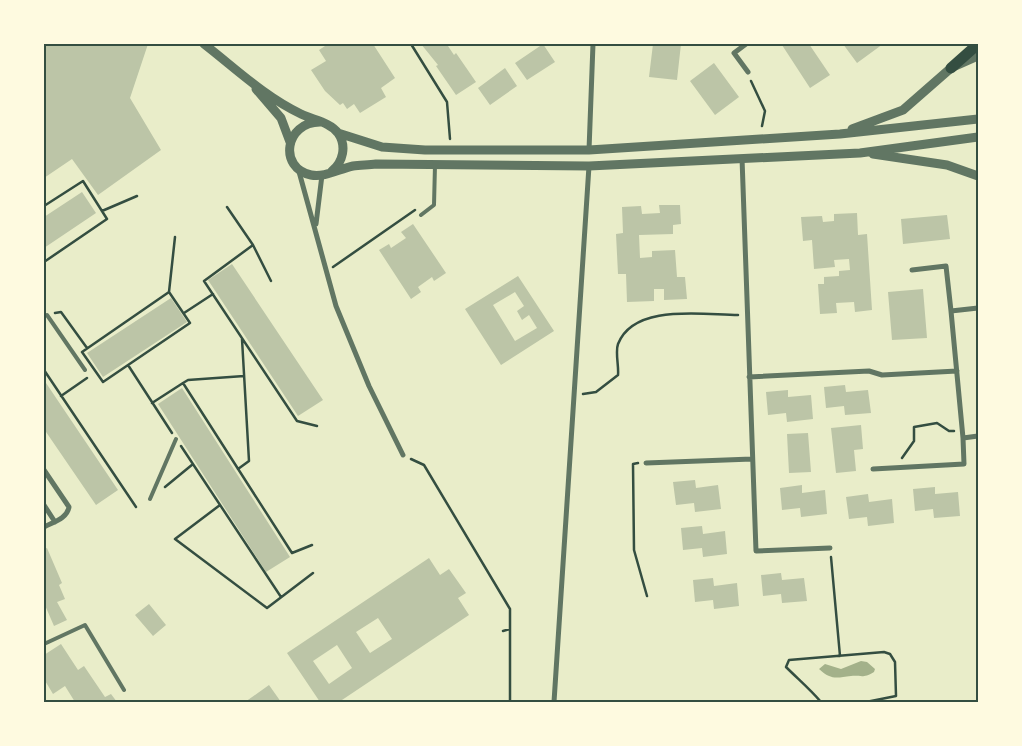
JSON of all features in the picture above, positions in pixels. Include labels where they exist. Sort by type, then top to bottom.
[{"type":"main road","points":[[951,68],[978,44]]},
{"type":"street","points":[[204,44],[246,78],[284,104],[330,126],[338,134],[382,147],[452,150],[589,150],[840,134],[978,119]]},
{"type":"street","points":[[589,150],[593,44]]},
{"type":"street","points":[[746,44],[734,53],[748,72]]},
{"type":"street","points":[[840,134],[903,110],[951,68],[978,56]]},
{"type":"street","points":[[246,78],[281,118],[290,142],[291,158],[297,168],[315,227],[336,306],[403,455]]},
{"type":"street","points":[[290,142],[303,125],[320,122]]},
{"type":"street","points":[[315,227],[326,174],[338,164],[343,152],[338,134]]},
{"type":"street","points":[[297,168],[305,173],[326,174],[369,165],[588,166],[860,153],[978,137]]},
{"type":"street","points":[[860,153],[947,165],[978,176]]},
{"type":"street","points":[[742,158],[756,551],[830,548]]},
{"type":"street","points":[[554,702],[588,166]]},
{"type":"street","points":[[873,469],[964,464],[963,430],[946,266],[912,270]]},
{"type":"street","points":[[951,311],[978,308]]},
{"type":"street","points":[[750,377],[869,371],[882,376],[957,371]]},
{"type":"street","points":[[963,438],[978,436]]},
{"type":"street","points":[[646,463],[752,459]]},
{"type":"street","points":[[44,470],[69,507],[68,512],[44,527]]},
{"type":"street","points":[[44,505],[54,522]]},
{"type":"lane","points":[[423,214],[434,206],[436,165]]},
{"type":"lane","points":[[47,315],[85,370]]},
{"type":"lane","points":[[150,499],[176,439]]},
{"type":"lane","points":[[44,644],[85,625],[124,690]]},
{"type":"path","points":[[410,44],[447,102],[452,150]]},
{"type":"path","points":[[748,72],[765,111],[762,126]]},
{"type":"path","points":[[44,206],[83,182],[107,219],[44,262]]},
{"type":"path","points":[[102,211],[136,196]]},
{"type":"path","points":[[227,207],[253,245],[271,281]]},
{"type":"path","points":[[326,272],[417,208],[423,214]]},
{"type":"path","points":[[169,292],[82,352],[103,382],[190,323],[169,292],[175,237]]},
{"type":"path","points":[[253,245],[204,281],[297,421],[316,426]]},
{"type":"path","points":[[184,313],[213,294]]},
{"type":"path","points":[[47,315],[62,312],[88,348]]},
{"type":"path","points":[[574,396],[596,392],[618,375],[617,346],[626,332],[639,321],[654,315],[748,315]]},
{"type":"path","points":[[238,469],[249,461],[242,338]]},
{"type":"path","points":[[128,366],[281,597]]},
{"type":"path","points":[[44,370],[136,507]]},
{"type":"path","points":[[61,396],[96,372]]},
{"type":"path","points":[[152,402],[188,380],[244,376]]},
{"type":"path","points":[[183,382],[292,553],[312,545]]},
{"type":"path","points":[[897,468],[899,461],[914,441],[914,427],[937,423],[949,431],[963,430]]},
{"type":"path","points":[[403,455],[424,465],[510,608],[510,702]]},
{"type":"path","points":[[646,463],[633,464],[634,550],[647,596]]},
{"type":"path","points":[[150,499],[193,464]]},
{"type":"path","points":[[220,505],[175,539],[267,608],[313,573]]},
{"type":"path","points":[[830,548],[840,656]]},
{"type":"path","points":[[503,631],[510,629]]},
{"type":"path","points":[[821,702],[809,687],[796,678],[786,664],[788,660],[884,652],[894,657],[896,696],[866,702]]},
{"type":"shaded area","points":[[861,661],[867,662],[875,669],[874,672],[864,676],[834,677],[827,675],[819,669],[825,664],[841,669]]},
{"type":"building","points":[[44,44],[148,44],[130,98],[161,150],[98,195],[72,159],[44,178]]},
{"type":"building","points":[[328,44],[373,44],[395,78],[381,88],[386,97],[360,113],[354,104],[347,109],[343,103],[340,105],[325,91],[311,70],[326,61],[319,50]]},
{"type":"building","points":[[421,44],[452,44],[448,46],[454,55],[456,53],[476,82],[456,95],[436,66],[438,65]]},
{"type":"building","points":[[543,44],[555,62],[527,80],[515,63]]},
{"type":"building","points":[[653,44],[681,44],[677,80],[649,77]]},
{"type":"building","points":[[809,44],[830,75],[810,88],[782,45]]},
{"type":"building","points":[[843,44],[883,44],[857,63]]},
{"type":"building","points":[[714,63],[739,97],[715,115],[690,81]]},
{"type":"building","points":[[505,68],[517,86],[490,105],[478,88]]},
{"type":"building","points":[[82,192],[96,213],[44,248],[44,217]]},
{"type":"building","points":[[659,205],[680,205],[681,224],[673,225],[673,234],[639,235],[640,258],[652,257],[652,251],[675,250],[677,277],[685,277],[687,299],[664,300],[664,289],[654,289],[654,301],[627,302],[626,274],[618,274],[616,234],[623,233],[622,207],[641,206],[642,214],[660,213]]},
{"type":"building","points":[[857,213],[858,235],[867,234],[872,310],[855,312],[854,302],[836,303],[837,313],[820,314],[818,284],[824,284],[824,277],[839,276],[839,271],[850,270],[849,259],[834,260],[835,267],[814,269],[812,240],[803,241],[801,217],[822,216],[823,222],[834,221],[834,214]]},
{"type":"building","points":[[947,215],[950,239],[903,244],[901,219]]},
{"type":"building","points":[[413,224],[446,273],[434,281],[432,277],[418,287],[421,292],[411,299],[379,250],[389,244],[391,248],[406,238],[401,232]]},
{"type":"building","points":[[232,264],[323,400],[298,416],[208,280]]},
{"type":"building","points":[[518,276],[554,331],[501,365],[465,309]],"holes":[[[515,292],[524,306],[517,311],[522,320],[529,315],[537,328],[515,341],[493,305]]]},
{"type":"building","points":[[923,289],[927,338],[892,340],[888,292]]},
{"type":"building","points":[[171,298],[187,322],[103,377],[87,353]]},
{"type":"building","points":[[44,380],[118,490],[96,505],[44,429]]},
{"type":"building","points":[[845,385],[846,392],[868,390],[871,413],[845,415],[844,406],[826,408],[824,387]]},
{"type":"building","points":[[182,388],[290,557],[266,572],[158,404]]},
{"type":"building","points":[[788,390],[788,397],[811,395],[813,419],[787,422],[786,413],[768,415],[766,392]]},
{"type":"building","points":[[861,425],[863,449],[854,450],[856,471],[836,473],[831,428]]},
{"type":"building","points":[[808,433],[811,472],[789,473],[787,434]]},
{"type":"building","points":[[695,480],[696,488],[718,485],[721,509],[695,512],[694,503],[676,505],[673,482]]},
{"type":"building","points":[[802,485],[802,493],[825,490],[827,514],[801,517],[800,508],[782,510],[780,488]]},
{"type":"building","points":[[935,487],[935,494],[958,492],[960,516],[934,518],[933,509],[915,511],[913,489]]},
{"type":"building","points":[[868,494],[869,502],[892,499],[894,523],[868,526],[867,517],[849,519],[846,497]]},
{"type":"building","points":[[702,526],[703,534],[725,531],[727,554],[703,557],[702,548],[683,550],[681,528]]},
{"type":"building","points":[[47,548],[62,583],[59,585],[65,599],[57,602],[67,620],[54,626],[44,603],[44,549]]},
{"type":"building","points":[[429,558],[440,575],[449,569],[466,593],[458,598],[469,615],[339,702],[320,702],[287,653]],"holes":[[[378,618],[392,639],[370,653],[356,632]],[[337,645],[352,668],[329,684],[313,661]]]},
{"type":"building","points":[[781,573],[782,580],[804,578],[807,601],[782,603],[781,594],[763,596],[761,575]]},
{"type":"building","points":[[713,578],[714,586],[737,583],[739,606],[714,609],[713,600],[695,602],[693,580]]},
{"type":"building","points":[[149,604],[166,625],[153,636],[135,615]]},
{"type":"building","points":[[61,644],[78,670],[84,666],[105,697],[111,694],[117,702],[75,702],[65,686],[53,694],[44,679],[44,655]]},
{"type":"building","points":[[269,685],[281,702],[245,702]]}]
